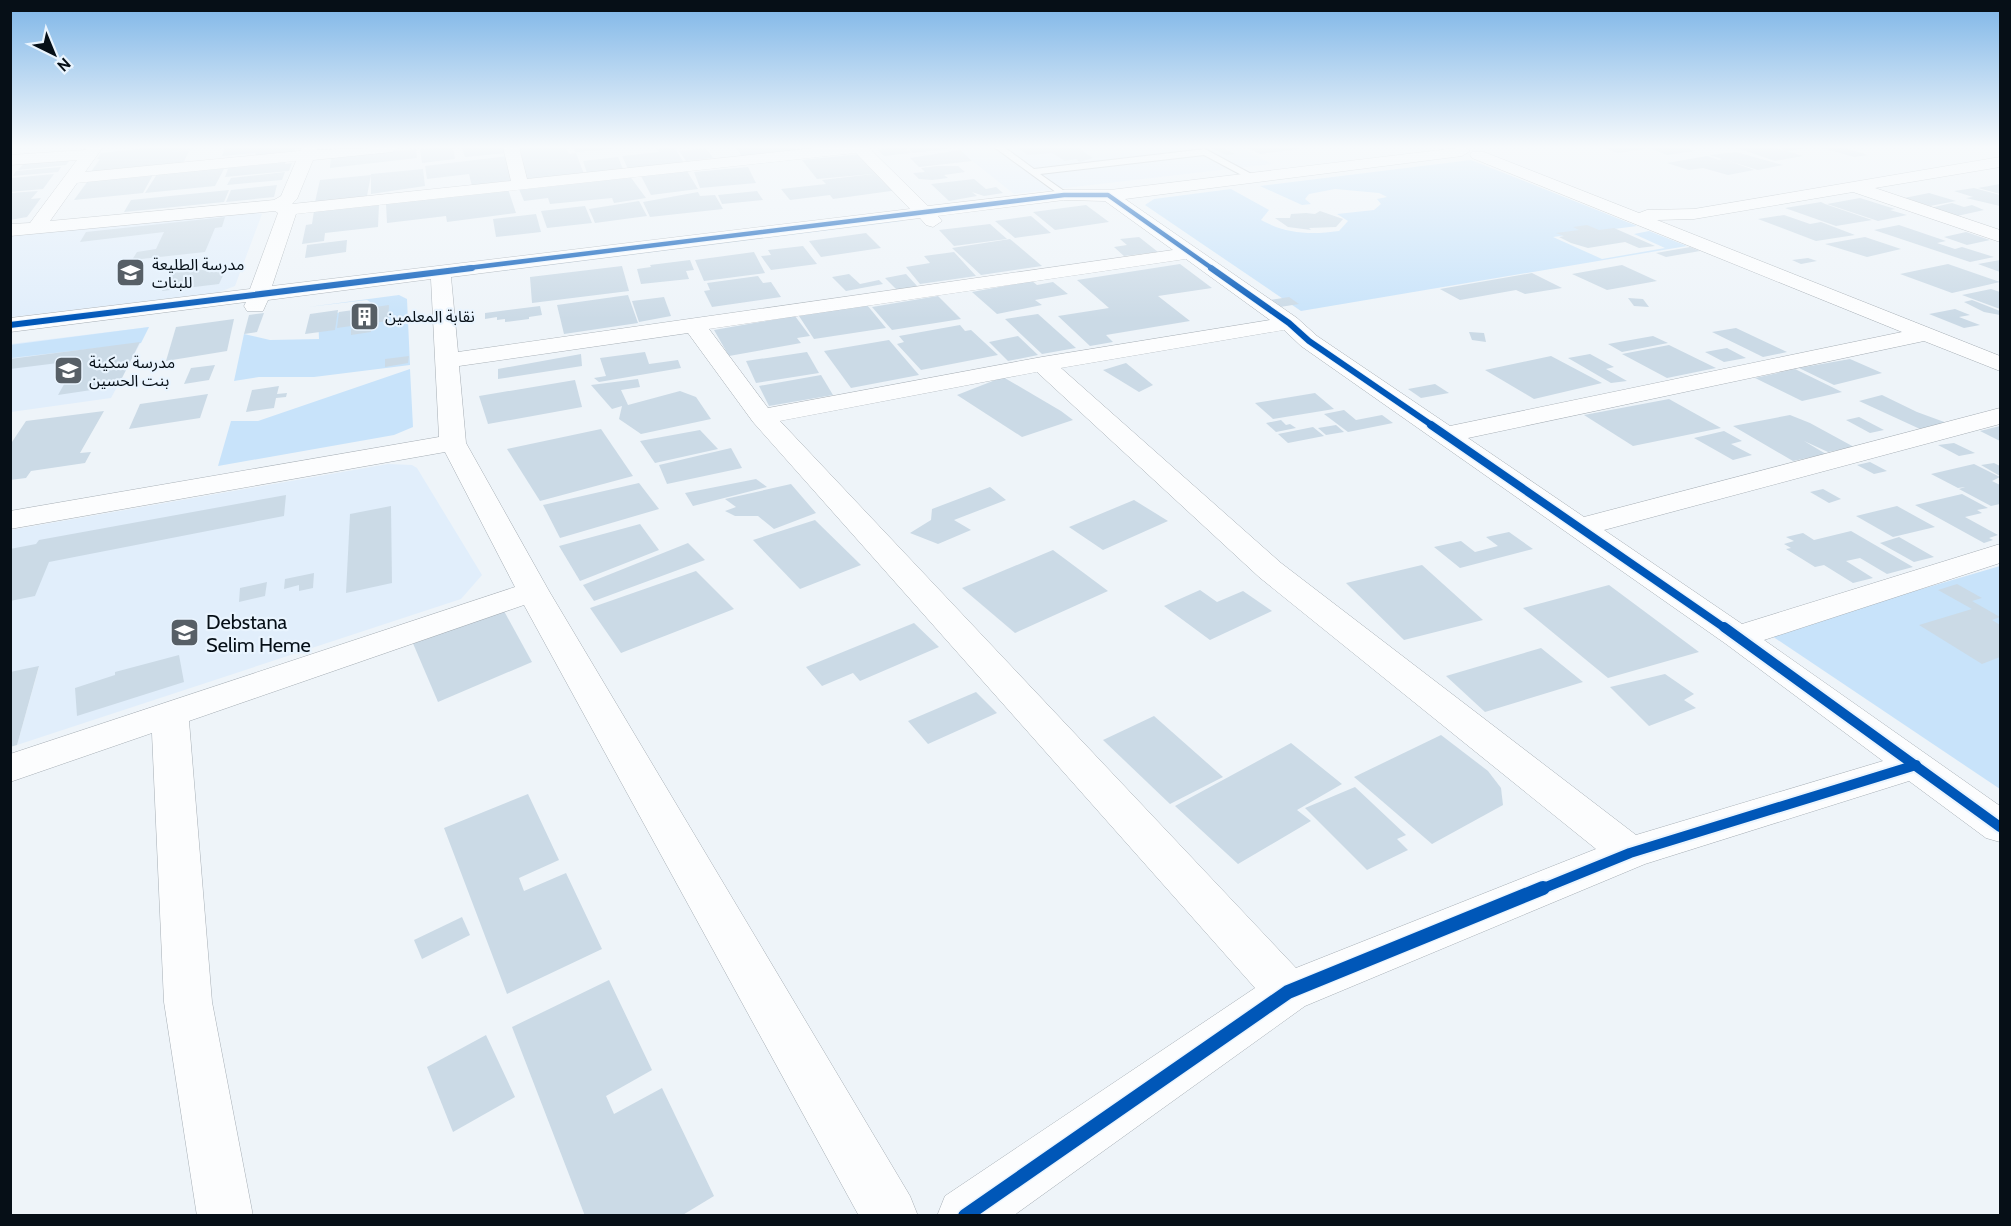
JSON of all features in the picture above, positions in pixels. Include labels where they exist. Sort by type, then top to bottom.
[{"type":"street","points":[[36,227],[54,204]]},
{"type":"street","points":[[258,300],[284,204]]},
{"type":"street","points":[[10,230],[255,205],[282,207],[310,204]]},
{"type":"street","points":[[915,204],[928,217]]},
{"type":"street","points":[[928,217],[1007,204]]},
{"type":"street","points":[[10,326],[258,300],[928,217],[1064,204]]},
{"type":"street","points":[[1121,204],[1289,323],[1309,341],[1738,637],[2001,827]]},
{"type":"street","points":[[1612,204],[2001,352]]},
{"type":"street","points":[[1619,204],[1642,215],[1694,214],[1751,204]]},
{"type":"street","points":[[1642,215],[1681,204]]},
{"type":"street","points":[[1734,204],[1739,206]]},
{"type":"street","points":[[1906,204],[2001,236]]},
{"type":"street","points":[[446,361],[1190,253]]},
{"type":"street","points":[[1774,267],[2001,364]]},
{"type":"street","points":[[441,277],[453,443],[533,591],[890,1215]]},
{"type":"street","points":[[10,337],[258,300]]},
{"type":"street","points":[[762,417],[1042,364],[1289,323]]},
{"type":"street","points":[[694,325],[762,417],[1288,992]]},
{"type":"street","points":[[1445,435],[1927,334]]},
{"type":"street","points":[[1042,364],[1270,570],[1630,853]]},
{"type":"street","points":[[1578,528],[2001,416]]},
{"type":"street","points":[[10,520],[453,443]]},
{"type":"street","points":[[1738,637],[2001,553]]},
{"type":"street","points":[[10,768],[533,591]]},
{"type":"street","points":[[170,714],[188,1002],[225,1215]]},
{"type":"street","points":[[965,1215],[1288,992],[1630,853],[1916,765]]},
{"type":"shaded area","points":[[1259,204],[1269,210],[1261,220],[1270,225],[1289,231],[1319,233],[1339,231],[1348,221],[1337,214],[1374,210],[1381,204],[1582,204],[1637,226],[1553,237],[1602,259],[1665,248],[1634,234],[1649,231],[1687,246],[1301,311],[1145,205]]},
{"type":"shaded area","name":"مدرسة الطليعة للبنات","points":[[251,211],[262,214],[235,286],[217,293],[11,317],[10,236]]},
{"type":"shaded area","points":[[901,219],[903,221],[501,271],[500,269]]},
{"type":"shaded area","points":[[399,295],[407,299],[410,365],[314,377],[259,377],[234,381],[244,334],[270,340],[319,339],[318,315],[379,308],[367,300],[308,307]]},
{"type":"shaded area","name":"مدرسة سكينة بنت الحسين","points":[[149,327],[111,398],[11,412],[10,344]]},
{"type":"shaded area","points":[[149,327],[141,343],[11,358],[10,345]]},
{"type":"shaded area","points":[[410,369],[413,427],[394,435],[218,466],[231,421],[258,421]]},
{"type":"shaded area","name":"Debstana Selim Heme","points":[[388,464],[412,465],[417,468],[482,575],[461,599],[17,745],[39,667],[11,672],[11,530]]},
{"type":"shaded area","points":[[2000,566],[2000,789],[1769,634]]},
{"type":"building","points":[[10,204],[36,204],[27,217],[10,220]]},
{"type":"building","points":[[129,204],[202,204],[124,212]]},
{"type":"building","points":[[379,204],[378,227],[325,233],[324,241],[302,244],[306,225],[312,224],[314,211]]},
{"type":"building","points":[[386,204],[513,204],[516,213],[447,222],[446,216],[387,223]]},
{"type":"building","points":[[619,204],[641,204],[647,216],[595,223],[589,209]]},
{"type":"building","points":[[644,204],[720,204],[723,209],[650,217]]},
{"type":"building","points":[[1826,204],[1872,220],[1836,226],[1785,208]]},
{"type":"building","points":[[1828,204],[1880,204],[1907,215],[1878,221]]},
{"type":"building","points":[[1956,204],[1964,207],[1972,205],[1984,210],[1957,216],[1930,208]]},
{"type":"building","points":[[1086,205],[1109,222],[1055,230],[1033,212]]},
{"type":"building","points":[[585,206],[592,223],[547,228],[541,211]]},
{"type":"building","points":[[1320,211],[1343,219],[1336,227],[1309,228],[1311,230],[1288,227],[1275,218],[1290,218],[1291,214],[1315,214]]},
{"type":"building","points":[[536,214],[541,232],[496,237],[493,219]]},
{"type":"building","points":[[1784,215],[1810,224],[1821,222],[1855,235],[1816,241],[1758,219]]},
{"type":"building","points":[[1031,216],[1051,233],[1015,238],[995,221]]},
{"type":"building","points":[[225,217],[222,227],[215,228],[205,252],[132,260],[137,252],[156,249],[164,232],[80,242],[86,232]]},
{"type":"building","points":[[990,224],[1007,239],[954,246],[939,230]]},
{"type":"building","points":[[1587,225],[1599,230],[1614,228],[1655,246],[1639,248],[1625,242],[1588,248],[1571,243],[1559,237],[1564,236],[1556,233],[1579,230],[1573,227]]},
{"type":"building","points":[[1899,225],[1946,241],[1937,243],[1955,249],[1962,247],[1994,257],[1970,262],[1874,230]]},
{"type":"building","points":[[1966,232],[1990,240],[1967,245],[1944,237]]},
{"type":"building","points":[[866,233],[881,248],[821,257],[809,241]]},
{"type":"building","points":[[1139,237],[1158,252],[1124,256],[1114,247],[1127,245],[1120,239]]},
{"type":"building","points":[[1865,237],[1901,249],[1867,257],[1825,244]]},
{"type":"building","points":[[1010,239],[1042,266],[981,275],[952,248]]},
{"type":"building","points":[[347,240],[346,252],[305,258],[307,245]]},
{"type":"building","points":[[803,246],[817,264],[771,270],[761,256],[771,255],[768,250]]},
{"type":"building","points":[[1690,247],[1700,251],[1666,257],[1656,253]]},
{"type":"building","points":[[754,252],[765,273],[704,281],[695,260]]},
{"type":"building","points":[[954,252],[976,276],[920,284],[906,267],[930,263],[924,256]]},
{"type":"building","points":[[1808,258],[1817,261],[1801,264],[1792,260]]},
{"type":"building","points":[[690,260],[694,270],[686,271],[689,279],[641,284],[637,269]]},
{"type":"building","points":[[2000,260],[2000,272],[1978,264]]},
{"type":"building","points":[[1180,264],[1212,288],[1158,296],[1190,321],[1106,335],[1113,342],[1090,346],[1058,316],[1109,308],[1077,280]]},
{"type":"building","points":[[1948,264],[2000,282],[1952,293],[1900,274]]},
{"type":"building","points":[[1622,265],[1657,281],[1607,290],[1572,274]]},
{"type":"building","points":[[622,266],[629,291],[532,303],[530,277]]},
{"type":"building","points":[[227,267],[219,284],[162,291],[172,273]]},
{"type":"building","points":[[1532,273],[1562,288],[1525,294],[1516,290],[1460,300],[1440,289]]},
{"type":"building","points":[[849,274],[860,284],[879,280],[883,284],[846,291],[832,277]]},
{"type":"building","points":[[906,274],[918,287],[897,290],[885,278]]},
{"type":"building","points":[[758,276],[763,283],[771,282],[781,297],[712,307],[704,291],[710,290],[707,283]]},
{"type":"building","points":[[1032,281],[1037,285],[1053,282],[1068,294],[1035,300],[1042,305],[997,314],[972,292]]},
{"type":"building","points":[[1991,289],[2000,292],[2000,309],[1962,295]]},
{"type":"building","points":[[628,295],[638,323],[564,334],[557,305]]},
{"type":"building","points":[[938,296],[961,319],[892,330],[872,307]]},
{"type":"building","points":[[664,297],[671,316],[639,322],[632,301]]},
{"type":"building","points":[[1289,297],[1299,304],[1280,307],[1270,300]]},
{"type":"building","points":[[1628,298],[1643,299],[1649,307],[1634,306]]},
{"type":"building","points":[[1972,300],[2000,311],[2000,315],[1984,312],[1964,302]]},
{"type":"building","name":"نقابة المعلمين","points":[[389,305],[388,321],[337,328],[339,312]]},
{"type":"building","points":[[867,305],[886,328],[814,339],[799,316]]},
{"type":"building","points":[[540,306],[542,315],[529,317],[529,319],[505,322],[505,319],[497,320],[497,317],[485,319],[485,313]]},
{"type":"building","points":[[1955,309],[1970,315],[1959,317],[1980,325],[1964,328],[1929,314]]},
{"type":"building","points":[[338,310],[335,330],[305,334],[310,314]]},
{"type":"building","points":[[264,313],[257,332],[244,334],[249,315]]},
{"type":"building","points":[[1038,314],[1076,348],[1042,354],[1005,319]]},
{"type":"building","points":[[795,316],[810,336],[797,338],[801,343],[729,356],[714,330]]},
{"type":"building","points":[[234,319],[227,351],[166,361],[176,327]]},
{"type":"building","points":[[960,325],[965,331],[971,330],[998,355],[921,370],[897,344],[904,342],[899,336]]},
{"type":"building","points":[[371,326],[371,332],[351,335],[351,329]]},
{"type":"building","points":[[1736,328],[1787,352],[1763,357],[1712,332]]},
{"type":"building","points":[[1469,332],[1484,333],[1486,342],[1472,340]]},
{"type":"building","points":[[1018,336],[1038,355],[1008,361],[989,342]]},
{"type":"building","points":[[1653,336],[1668,343],[1622,352],[1608,344]]},
{"type":"building","points":[[889,340],[919,375],[851,388],[824,351]]},
{"type":"building","points":[[140,342],[118,386],[58,395],[75,365],[63,366],[66,362],[10,369],[10,359]]},
{"type":"building","points":[[1669,345],[1716,368],[1667,378],[1622,354]]},
{"type":"building","points":[[1727,348],[1746,358],[1724,362],[1705,352]]},
{"type":"building","points":[[645,352],[649,364],[678,360],[681,368],[599,382],[594,378],[606,376],[600,358]]},
{"type":"building","points":[[807,352],[819,373],[756,383],[746,361]]},
{"type":"building","points":[[581,354],[582,366],[498,379],[498,369]]},
{"type":"building","points":[[1590,354],[1614,367],[1606,369],[1627,381],[1611,383],[1568,358]]},
{"type":"building","points":[[409,356],[408,363],[385,367],[385,359]]},
{"type":"building","points":[[1551,356],[1602,383],[1534,399],[1485,370]]},
{"type":"building","points":[[1850,359],[1882,373],[1834,385],[1799,368]]},
{"type":"building","points":[[1126,363],[1153,385],[1139,392],[1103,370]]},
{"type":"building","points":[[215,365],[209,380],[184,384],[191,368]]},
{"type":"building","points":[[1795,369],[1842,392],[1802,401],[1755,378]]},
{"type":"building","points":[[821,375],[833,395],[769,406],[759,386]]},
{"type":"building","points":[[1003,377],[1073,420],[1022,437],[957,395]]},
{"type":"building","points":[[638,379],[640,387],[621,390],[628,405],[680,391],[696,397],[711,419],[641,434],[619,419],[622,406],[612,409],[591,385]]},
{"type":"building","points":[[575,380],[582,407],[488,424],[479,396]]},
{"type":"building","points":[[1435,384],[1449,393],[1421,398],[1408,389]]},
{"type":"building","points":[[279,386],[277,394],[287,393],[286,397],[276,398],[274,408],[246,412],[252,390]]},
{"type":"building","points":[[1315,393],[1334,409],[1273,419],[1255,403]]},
{"type":"building","points":[[208,394],[200,418],[129,429],[140,404]]},
{"type":"building","points":[[1882,395],[1947,423],[1920,429],[1859,401]]},
{"type":"building","points":[[1669,399],[1721,428],[1633,446],[1584,415]]},
{"type":"building","points":[[1344,410],[1356,420],[1382,415],[1393,423],[1348,432],[1324,414]]},
{"type":"building","points":[[104,411],[80,453],[91,452],[85,463],[31,471],[26,478],[10,480],[10,445],[26,421]]},
{"type":"building","points":[[1790,415],[1854,447],[1828,452],[1804,441],[1826,454],[1793,461],[1733,426]]},
{"type":"building","points":[[1859,417],[1884,430],[1870,433],[1846,420]]},
{"type":"building","points":[[1281,420],[1286,425],[1290,424],[1296,428],[1276,432],[1266,423]]},
{"type":"building","points":[[1336,425],[1344,432],[1326,435],[1318,428]]},
{"type":"building","points":[[2000,426],[2000,441],[1980,431]]},
{"type":"building","points":[[1313,427],[1324,436],[1288,443],[1278,434]]},
{"type":"building","points":[[601,429],[633,476],[540,501],[507,449]]},
{"type":"building","points":[[700,430],[718,449],[655,463],[640,441]]},
{"type":"building","points":[[1724,431],[1742,441],[1731,444],[1752,455],[1733,460],[1694,438]]},
{"type":"building","points":[[1954,443],[1975,453],[1959,456],[1938,445]]},
{"type":"building","points":[[731,448],[742,468],[667,484],[659,465]]},
{"type":"building","points":[[1870,462],[1887,471],[1874,474],[1857,465]]},
{"type":"building","points":[[1994,463],[2000,466],[2000,476],[1981,465]]},
{"type":"building","points":[[1974,464],[2000,477],[1992,481],[2000,485],[2000,504],[1991,506],[1959,489],[1965,487],[1958,488],[1931,474]]},
{"type":"building","points":[[756,479],[767,487],[693,506],[685,493]]},
{"type":"building","points":[[639,483],[659,509],[560,538],[543,505]]},
{"type":"building","points":[[791,484],[816,513],[774,529],[758,516],[735,516],[725,511],[736,507],[725,499]]},
{"type":"building","points":[[990,487],[1006,500],[954,520],[971,530],[938,544],[910,533],[931,520],[932,509]]},
{"type":"building","points":[[1823,489],[1841,499],[1829,503],[1810,492]]},
{"type":"building","points":[[1962,494],[1988,508],[1977,510],[1982,513],[1965,517],[1998,535],[1989,538],[1993,540],[1984,543],[1915,505]]},
{"type":"building","points":[[286,495],[284,516],[49,562],[35,596],[10,601],[10,549],[36,544],[39,540]]},
{"type":"building","points":[[1134,500],[1168,521],[1103,550],[1069,527]]},
{"type":"building","points":[[391,506],[392,583],[346,593],[350,514]]},
{"type":"building","points":[[1897,506],[1935,527],[1893,537],[1856,516]]},
{"type":"building","points":[[815,520],[861,565],[800,589],[753,540]]},
{"type":"building","points":[[640,524],[659,550],[580,581],[559,546]]},
{"type":"building","points":[[1851,531],[1913,567],[1887,574],[1860,558],[1846,561],[1873,578],[1853,583],[1824,565],[1815,567],[1786,549],[1791,548],[1784,544],[1794,541],[1786,537],[1803,533],[1814,540]]},
{"type":"building","points":[[1509,532],[1533,549],[1460,568],[1434,547],[1461,541],[1475,552],[1498,546],[1486,537]]},
{"type":"building","points":[[1899,537],[1934,557],[1914,562],[1880,543]]},
{"type":"building","points":[[688,543],[705,560],[594,601],[583,585]]},
{"type":"building","points":[[1053,550],[1108,591],[1015,633],[962,588]]},
{"type":"building","points":[[1422,565],[1483,620],[1404,640],[1346,583]]},
{"type":"building","points":[[696,571],[734,609],[621,653],[590,608]]},
{"type":"building","points":[[314,573],[313,588],[299,591],[299,585],[284,589],[285,579]]},
{"type":"building","points":[[267,582],[265,596],[239,602],[240,588]]},
{"type":"building","points":[[1957,584],[1982,598],[1972,601],[2000,617],[1992,620],[2000,625],[2000,657],[1982,664],[1919,625],[1972,609],[1938,590]]},
{"type":"building","points":[[1609,585],[1699,652],[1608,678],[1523,608]]},
{"type":"building","points":[[1200,590],[1217,602],[1243,591],[1272,611],[1210,640],[1164,606]]},
{"type":"building","points":[[504,611],[532,662],[438,702],[412,641]]},
{"type":"building","points":[[914,623],[939,647],[860,681],[853,673],[822,686],[806,667]]},
{"type":"building","points":[[1541,648],[1583,682],[1485,712],[1446,676]]},
{"type":"building","points":[[179,655],[184,682],[77,716],[75,688],[115,675],[115,672]]},
{"type":"building","points":[[39,666],[17,745],[10,747],[10,672]]},
{"type":"building","points":[[1665,674],[1694,694],[1684,700],[1696,708],[1649,726],[1610,687]]},
{"type":"building","points":[[976,692],[997,713],[928,744],[908,721]]},
{"type":"building","points":[[1154,716],[1223,777],[1170,804],[1103,740]]},
{"type":"building","points":[[1441,735],[1488,771],[1501,788],[1503,805],[1432,844],[1354,777]]},
{"type":"building","points":[[1291,743],[1342,784],[1297,810],[1311,821],[1238,864],[1175,806]]},
{"type":"building","points":[[1355,787],[1406,835],[1397,839],[1408,850],[1367,870],[1305,808]]},
{"type":"building","points":[[528,794],[559,860],[519,878],[524,891],[566,873],[602,949],[507,994],[444,828]]},
{"type":"building","points":[[462,917],[470,935],[422,959],[414,940]]},
{"type":"building","points":[[609,980],[652,1070],[606,1096],[614,1114],[662,1088],[714,1196],[681,1216],[585,1216],[512,1027]]},
{"type":"building","points":[[486,1035],[515,1097],[453,1132],[427,1067]]},
{"type":"cycle path","points":[[10,325],[989,204]]},
{"type":"cycle path","points":[[1121,204],[1289,323],[1309,341],[1738,637],[2000,827]]},
{"type":"cycle path","points":[[965,1216],[1288,992],[1630,853],[1916,765]]},
{"type":"place","name":"مدرسة الطليعة للبنات","points":[[131,273]]},
{"type":"place","name":"نقابة المعلمين","points":[[364,316]]},
{"type":"place","name":"مدرسة سكينة بنت الحسين","points":[[68,371]]},
{"type":"place","name":"Debstana Selim Heme","points":[[185,633]]}]
